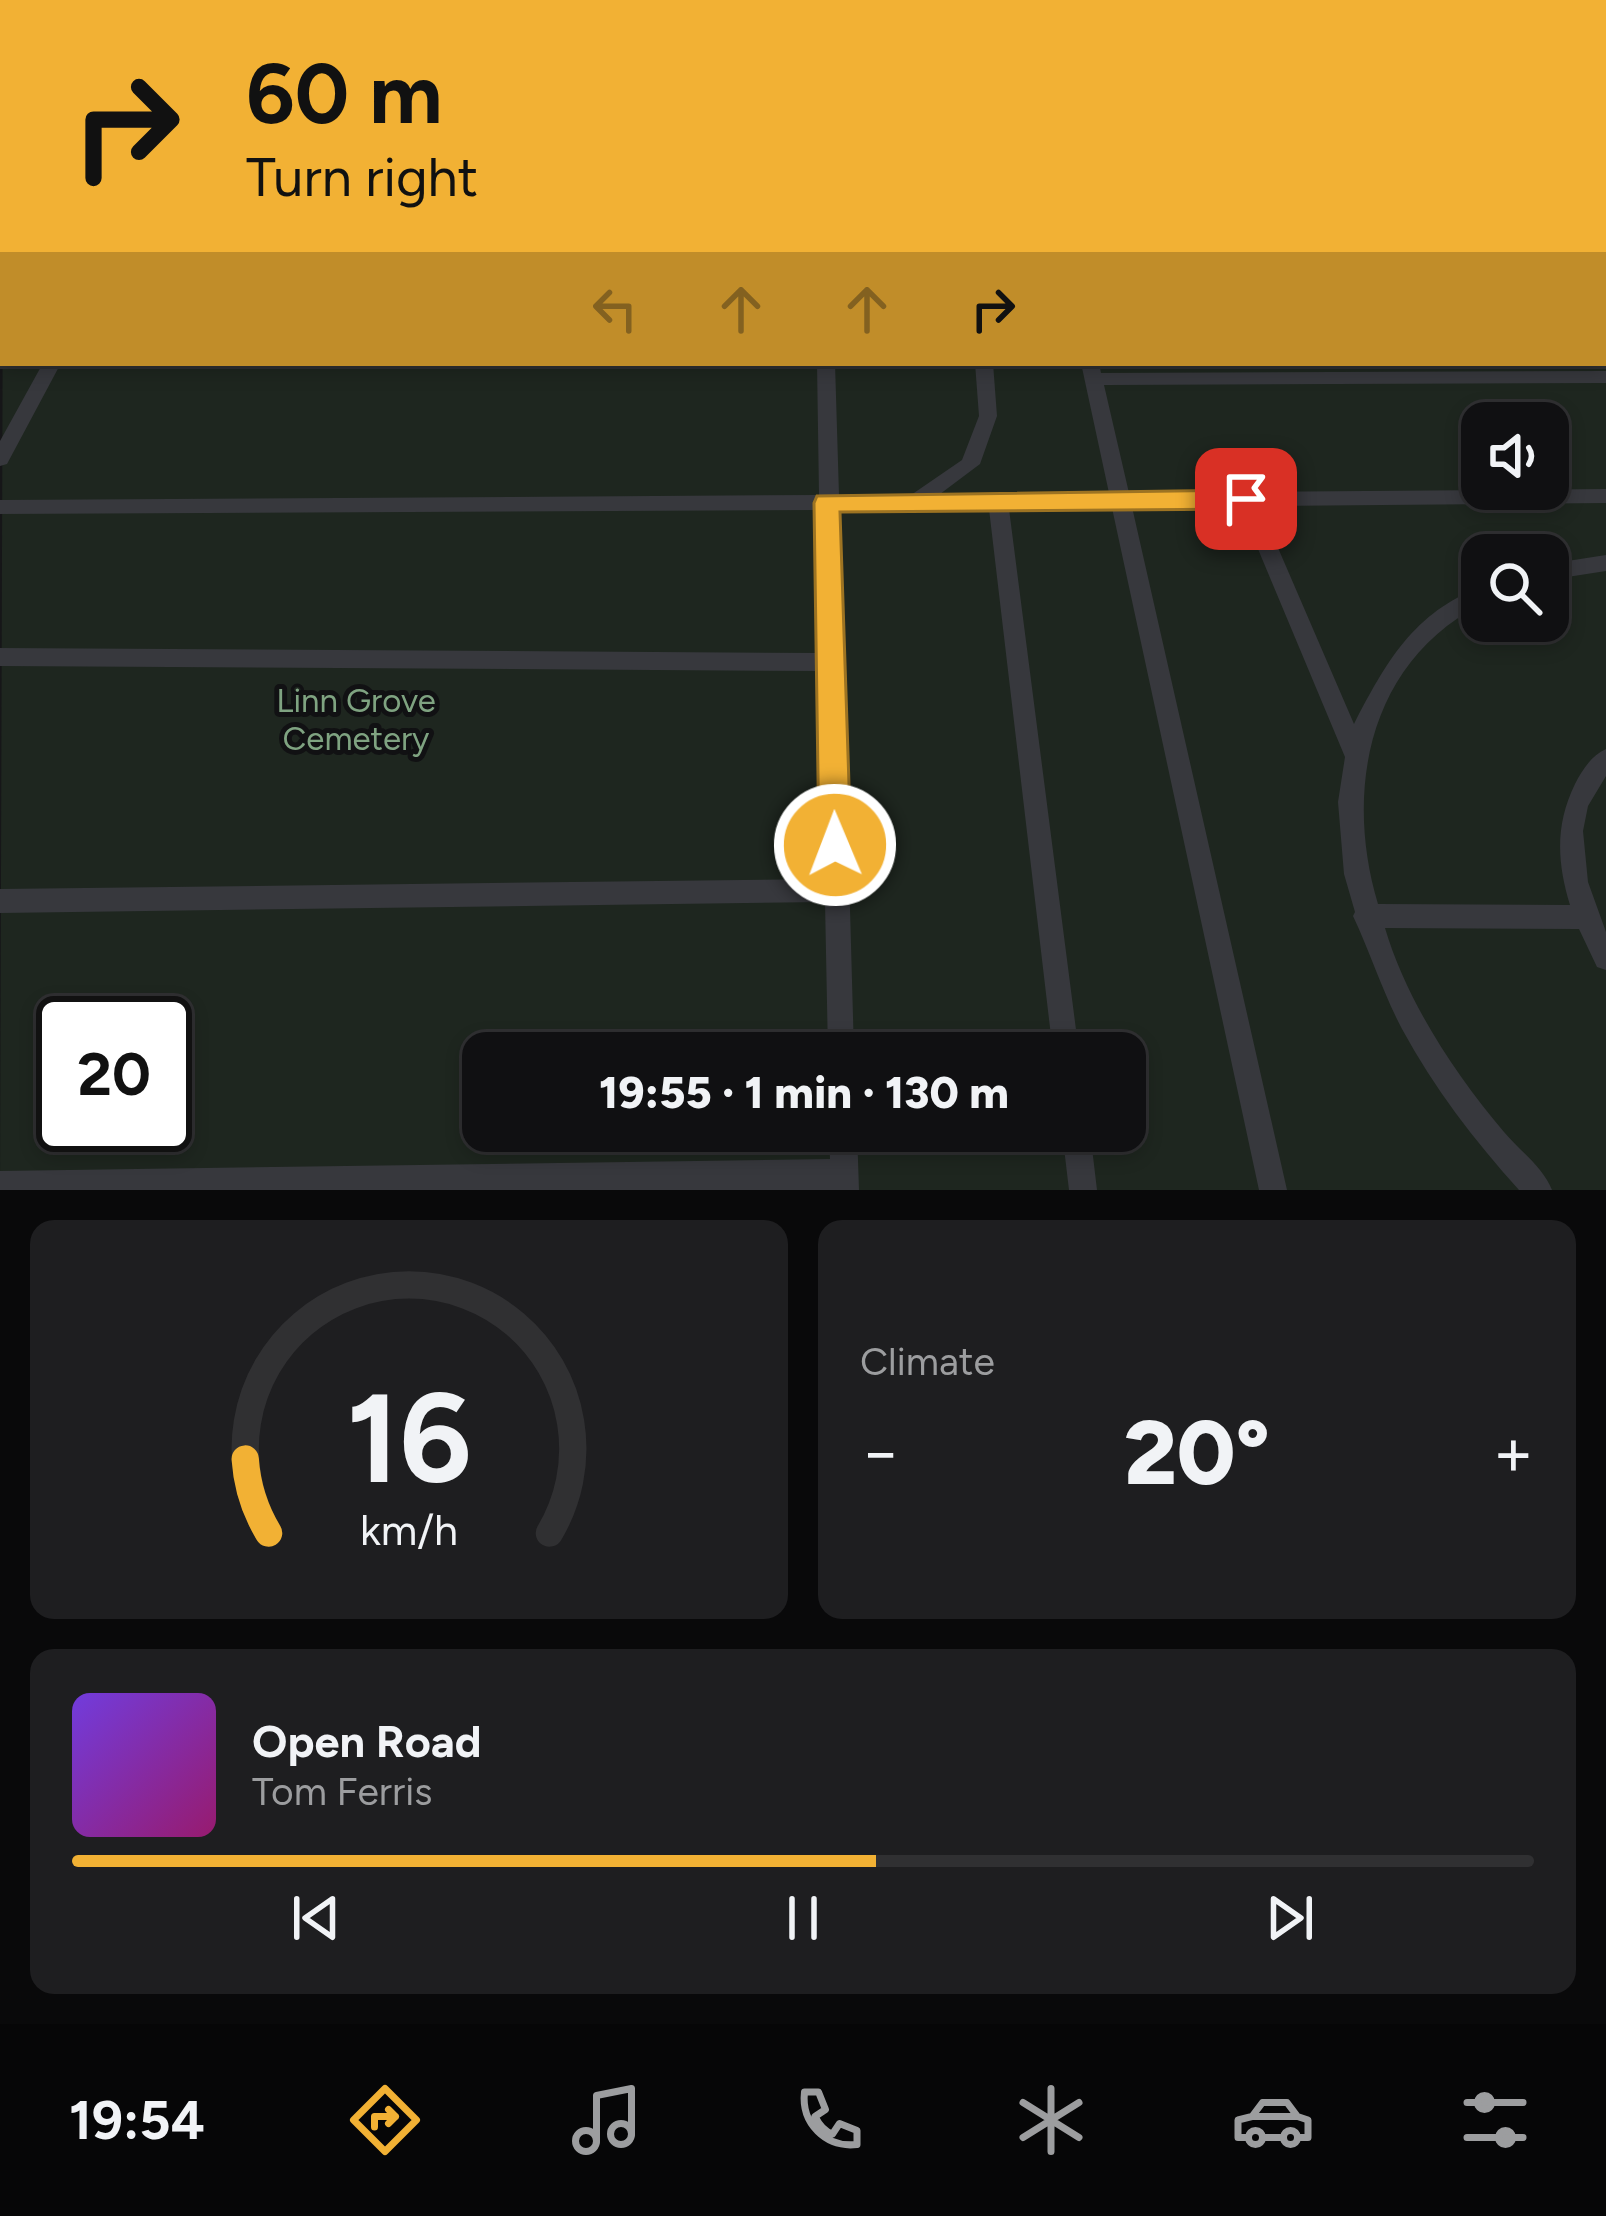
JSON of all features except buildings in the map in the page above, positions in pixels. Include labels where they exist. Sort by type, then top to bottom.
[{"type":"lane","points":[[0,459],[50,366]]},
{"type":"lane","points":[[826,366],[840,1032]]},
{"type":"lane","points":[[915,502],[970,464],[988,416],[984,366]]},
{"type":"lane","points":[[1273,1190],[1092,371],[1606,377]]},
{"type":"lane","points":[[0,507],[1606,496]]},
{"type":"lane","points":[[1246,499],[1355,753]]},
{"type":"lane","points":[[998,502],[1063,1032]]},
{"type":"lane","points":[[1569,569],[1606,563]]},
{"type":"lane","points":[[1461,609],[1415,640],[1378,690],[1355,753],[1350,829],[1366,916],[1416,1033],[1502,1155],[1538,1190]]},
{"type":"lane","points":[[0,657],[831,662]]},
{"type":"lane","points":[[1606,759],[1588,777],[1571,816],[1570,863],[1583,917],[1606,958]]},
{"type":"lane","points":[[0,901],[836,890]]},
{"type":"lane","points":[[1366,916],[1583,917]]},
{"type":"lane","points":[[0,1185],[845,1182],[844,1152]]},
{"type":"lane","points":[[1078,1152],[1083,1190]]},
{"type":"green space","name":"Linn Grove Cemetery","points":[[3,366],[1606,366],[1606,1190],[0,1190]]},
{"type":"route","points":[[835,845],[826,503],[1246,499]]}]
